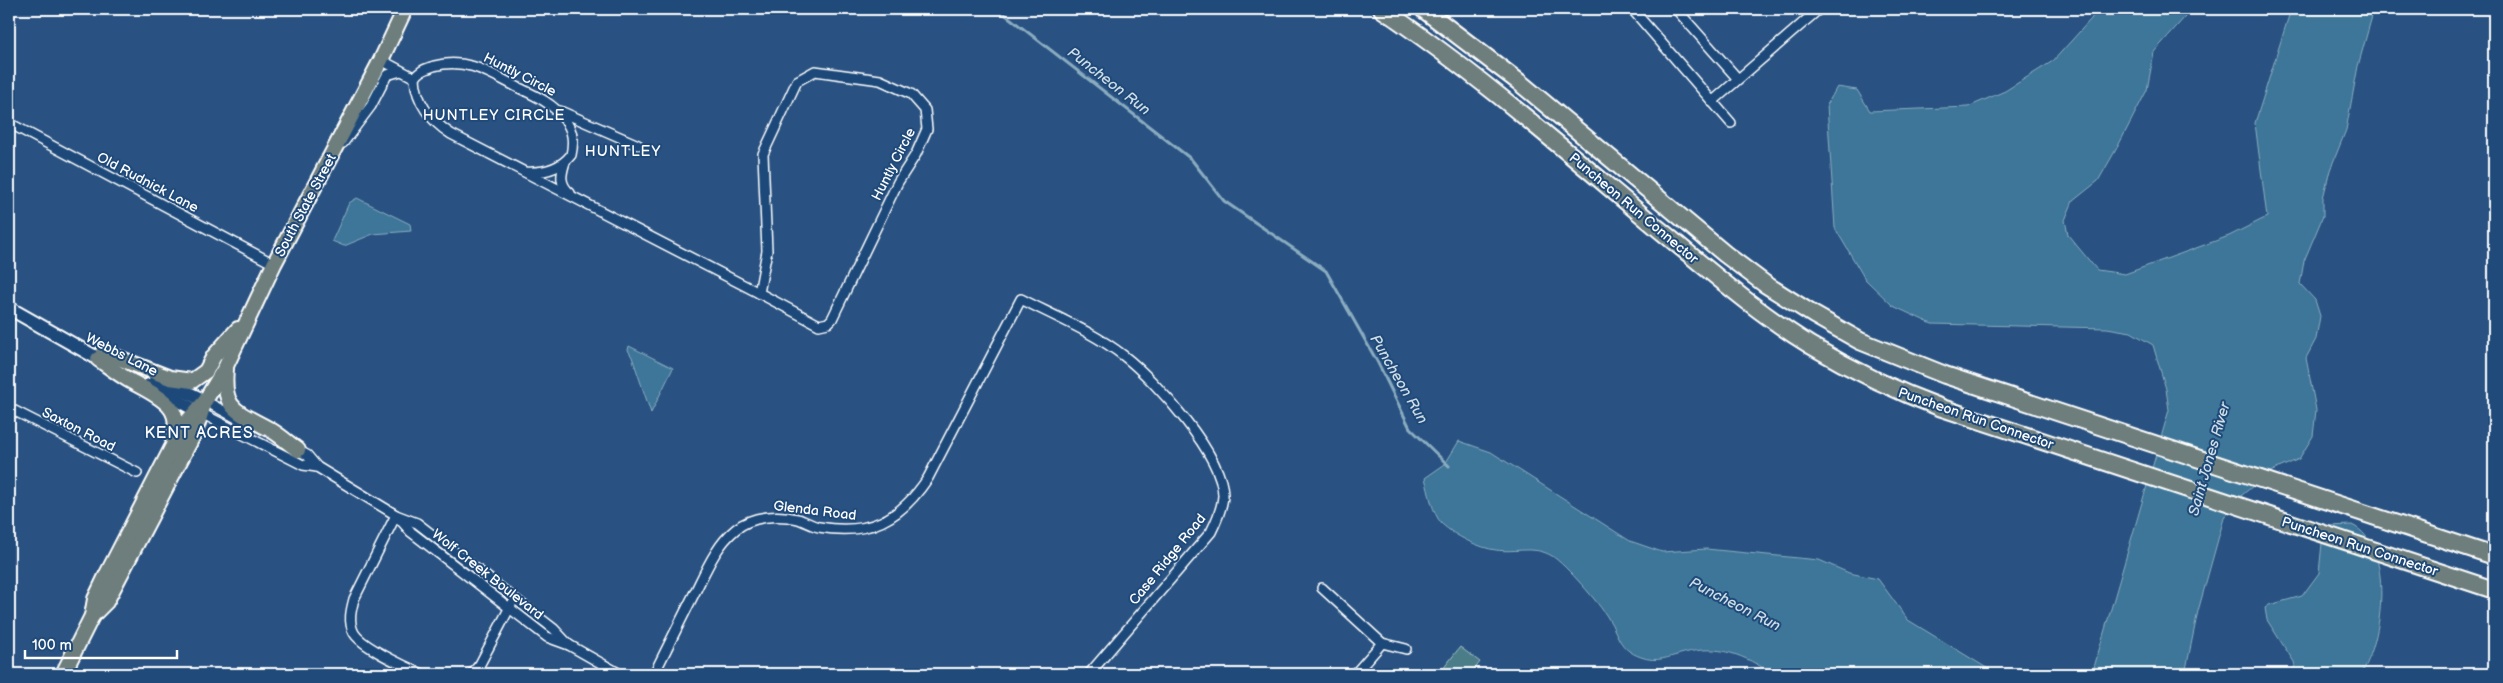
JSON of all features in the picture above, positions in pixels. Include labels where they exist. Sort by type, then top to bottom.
[{"type":"highway","name":"Puncheon Run Connector","points":[[1382,9],[1492,90],[1753,306],[1810,345],[1860,373],[1912,397],[2494,590]]},
{"type":"highway","name":"Puncheon Run Connector","points":[[1423,9],[1519,82],[1725,254],[1814,315],[1860,341],[1916,365],[2494,556]]},
{"type":"main road","name":"South State Street","points":[[63,674],[92,616],[95,599],[130,528],[183,426],[201,408],[226,366],[274,264],[381,60],[405,9]]},
{"type":"main road","points":[[101,355],[170,378],[192,381],[206,371],[214,356],[250,315]]},
{"type":"main road","points":[[101,355],[127,379],[163,399],[176,415],[176,430],[143,495],[130,528]]},
{"type":"main road","points":[[226,366],[224,392],[235,411],[271,430],[298,450]]},
{"type":"main road","name":"South State Street","points":[[92,616],[106,602],[195,432],[201,408]]},
{"type":"street","points":[[1632,9],[1731,123]]},
{"type":"street","points":[[1676,9],[1738,79]]},
{"type":"street","points":[[1712,102],[1820,9]]},
{"type":"street","points":[[381,60],[415,78]]},
{"type":"street","name":"Huntly Circle","points":[[638,145],[556,109],[478,67],[467,64],[443,64],[424,69],[415,78],[415,88],[425,110],[442,128],[819,325],[828,324],[832,319],[898,182],[916,154],[927,129],[925,110],[911,94],[880,80],[815,72],[797,81],[763,154],[767,252],[759,293]]},
{"type":"street","points":[[326,165],[371,106],[387,76],[401,71]]},
{"type":"street","name":"Huntly Circle","points":[[556,109],[564,118],[573,136],[571,155],[565,162],[561,172],[562,183],[566,190],[578,200]]},
{"type":"street","name":"Old Rudnick Lane","points":[[9,123],[274,264]]},
{"type":"street","points":[[525,172],[548,170],[565,162]]},
{"type":"street","name":"Glenda Road","points":[[654,674],[714,556],[737,529],[754,519],[775,517],[797,519],[817,527],[861,530],[884,522],[904,509],[916,497],[928,478],[1021,299]]},
{"type":"street","name":"Case Ridge Road","points":[[1021,299],[1124,356],[1175,408],[1210,454],[1220,479],[1223,495],[1220,515],[1211,532],[1089,674]]},
{"type":"street","name":"Webbs Lane","points":[[9,308],[201,408]]},
{"type":"street","name":"Saxton Road","points":[[9,408],[137,473]]},
{"type":"street","name":"Wolf Creek Boulevard","points":[[201,408],[298,450],[306,455],[317,467],[396,515],[417,523],[554,629],[570,645]]},
{"type":"street","name":"Wolf Creek Boulevard","points":[[201,408],[303,465],[317,467]]},
{"type":"street","points":[[396,515],[354,599],[350,612],[351,622],[355,634],[367,645],[422,674]]},
{"type":"street","name":"Wolf Creek Boulevard","points":[[396,515],[411,532],[509,609],[547,636],[570,645],[620,674]]},
{"type":"street","points":[[1322,588],[1382,643],[1406,649]]},
{"type":"street","points":[[472,674],[480,664],[514,598]]},
{"type":"street","points":[[1355,674],[1382,643]]},
{"type":"green space","points":[[1460,647],[1480,662],[1471,674],[1439,674]]},
{"type":"water","name":"Saint Jones River","points":[[2097,9],[2192,9],[2154,52],[2147,90],[2118,146],[2098,181],[2073,201],[2065,220],[2068,235],[2097,270],[2125,274],[2229,236],[2267,217],[2255,123],[2291,9],[2374,9],[2358,66],[2346,130],[2330,170],[2323,198],[2323,216],[2304,261],[2300,284],[2315,300],[2320,316],[2316,339],[2306,358],[2316,410],[2313,436],[2299,459],[2270,472],[2236,500],[2224,518],[2198,611],[2185,674],[2092,674],[2169,410],[2166,389],[2153,345],[2131,332],[2107,328],[1932,324],[1893,306],[1865,279],[1835,228],[1827,105],[1837,87],[1857,90],[1870,111],[1968,107],[2005,91],[2053,61],[2091,19]]},
{"type":"water","points":[[357,198],[410,224],[411,231],[373,234],[344,246],[332,241],[349,203]]},
{"type":"water","points":[[629,346],[673,368],[651,413],[628,350]]},
{"type":"water","points":[[1459,441],[1491,452],[1630,541],[1662,552],[1706,549],[1819,560],[1849,573],[1878,579],[1908,620],[1990,670],[1992,674],[1773,674],[1752,661],[1720,651],[1697,651],[1657,659],[1647,659],[1633,654],[1623,646],[1608,618],[1590,594],[1558,560],[1538,551],[1503,551],[1482,547],[1460,537],[1442,524],[1433,508],[1425,478],[1445,464]]},
{"type":"water","points":[[2352,525],[2366,536],[2375,552],[2380,572],[2379,618],[2369,659],[2361,674],[2288,674],[2295,666],[2294,662],[2267,620],[2265,608],[2269,605],[2302,596],[2319,573],[2323,533],[2328,526]]},
{"type":"waterway","name":"Puncheon Run","points":[[998,9],[1191,159],[1224,201],[1326,271],[1378,363],[1410,428],[1449,466]]},
{"type":"district","name":"HUNTLEY CIRCLE","points":[[494,115]]},
{"type":"district","name":"HUNTLEY","points":[[623,151]]},
{"type":"district","name":"KENT ACRES","points":[[199,432]]}]
